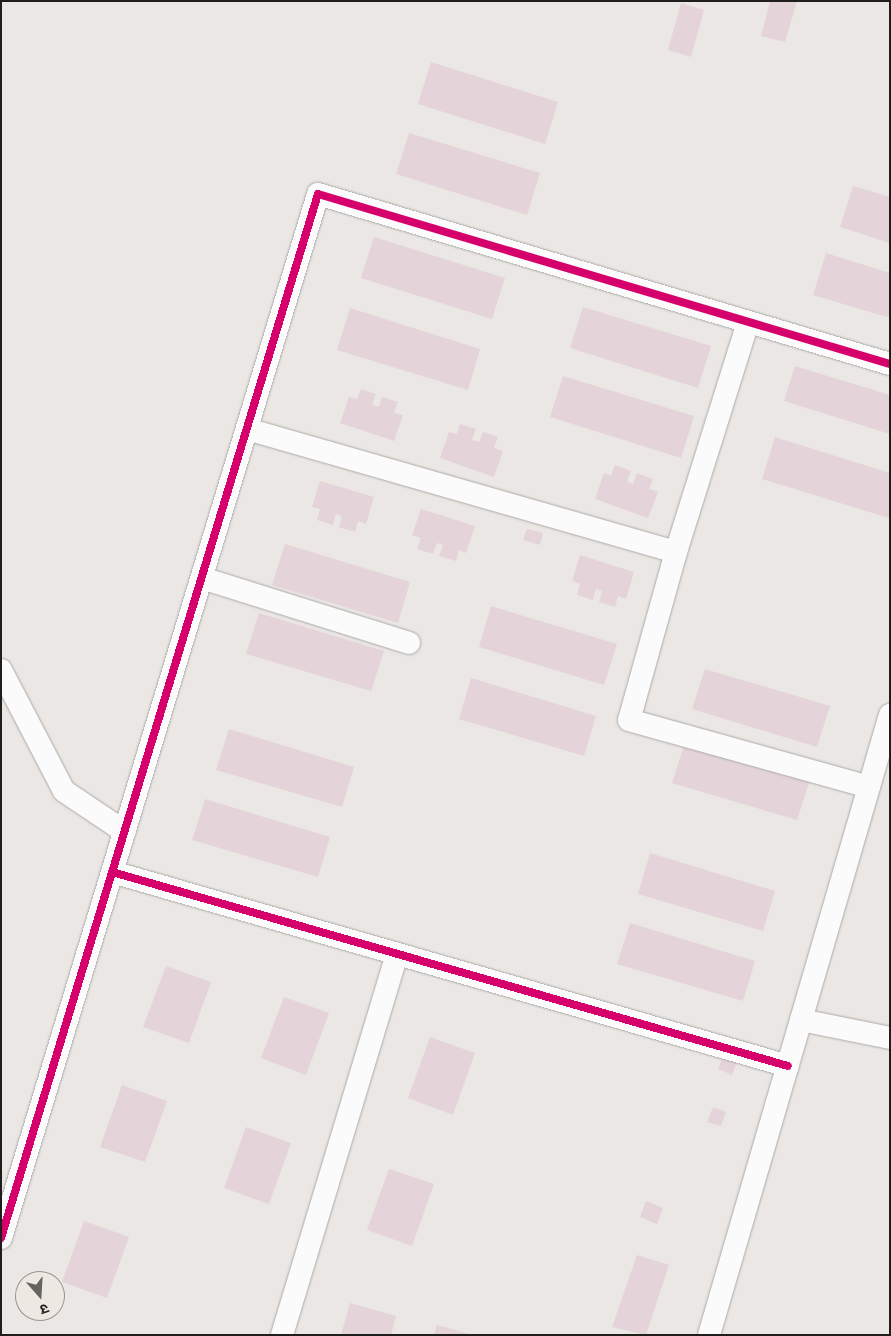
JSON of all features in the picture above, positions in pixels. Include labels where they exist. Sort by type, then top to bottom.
[{"type":"street","points":[[1,1238],[318,194],[890,364]]},
{"type":"street","points":[[748,322],[676,552],[629,720],[869,787]]},
{"type":"street","points":[[247,429],[676,552]]},
{"type":"street","points":[[202,578],[409,643]]},
{"type":"street","points":[[1,670],[64,791],[125,832]]},
{"type":"street","points":[[709,1335],[890,715]]},
{"type":"street","points":[[112,872],[788,1066]]},
{"type":"street","points":[[282,1335],[397,954]]},
{"type":"street","points":[[801,1020],[890,1038]]},
{"type":"building","points":[[770,1],[797,1],[785,42],[761,36]]},
{"type":"building","points":[[681,3],[704,10],[691,57],[668,50]]},
{"type":"building","points":[[431,62],[558,102],[545,144],[418,104]]},
{"type":"building","points":[[409,133],[540,173],[527,215],[396,174]]},
{"type":"building","points":[[853,186],[890,197],[890,243],[840,227]]},
{"type":"building","points":[[374,237],[505,278],[492,319],[361,278]]},
{"type":"building","points":[[826,253],[890,273],[890,318],[813,295]]},
{"type":"building","points":[[583,307],[711,346],[698,388],[570,348]]},
{"type":"building","points":[[350,308],[480,349],[468,390],[337,350]]},
{"type":"building","points":[[795,366],[890,395],[890,434],[784,401]]},
{"type":"building","points":[[563,376],[694,416],[681,458],[550,417]]},
{"type":"building","points":[[361,389],[376,394],[372,405],[379,407],[382,397],[398,402],[394,413],[403,415],[394,441],[340,423],[349,397],[357,399]]},
{"type":"building","points":[[460,424],[476,429],[472,440],[479,442],[483,432],[498,437],[494,448],[503,451],[494,477],[440,458],[449,432],[457,434]]},
{"type":"building","points":[[775,437],[890,473],[889,518],[762,479]]},
{"type":"building","points":[[615,465],[631,471],[627,482],[633,484],[637,473],[653,479],[649,489],[658,492],[648,518],[595,499],[604,473],[611,476]]},
{"type":"building","points":[[320,481],[374,497],[366,524],[358,521],[355,532],[339,527],[342,516],[336,514],[333,525],[317,520],[320,509],[312,507]]},
{"type":"building","points":[[421,509],[475,526],[466,553],[459,550],[456,561],[439,556],[443,545],[437,543],[433,554],[417,549],[421,538],[412,535]]},
{"type":"building","points":[[527,529],[543,533],[540,545],[523,540]]},
{"type":"building","points":[[285,544],[410,582],[398,623],[272,585]]},
{"type":"building","points":[[580,555],[634,572],[626,599],[618,596],[615,607],[599,602],[602,591],[596,589],[593,600],[577,595],[580,584],[572,581]]},
{"type":"building","points":[[491,606],[617,644],[604,685],[479,647]]},
{"type":"building","points":[[259,613],[384,651],[371,691],[246,654]]},
{"type":"building","points":[[705,669],[830,706],[817,747],[692,709]]},
{"type":"building","points":[[471,678],[596,716],[584,756],[459,719]]},
{"type":"building","points":[[229,729],[354,767],[342,807],[216,770]]},
{"type":"building","points":[[685,742],[810,780],[797,820],[672,783]]},
{"type":"building","points":[[205,799],[330,837],[318,877],[192,840]]},
{"type":"building","points":[[650,853],[775,891],[763,931],[638,894]]},
{"type":"building","points":[[630,923],[755,961],[743,1001],[617,964]]},
{"type":"building","points":[[166,966],[211,982],[189,1043],[143,1027]]},
{"type":"building","points":[[284,997],[329,1013],[306,1075],[261,1058]]},
{"type":"building","points":[[430,1037],[475,1053],[453,1115],[408,1098]]},
{"type":"building","points":[[723,1056],[737,1061],[732,1075],[718,1069]]},
{"type":"building","points":[[122,1085],[167,1101],[145,1162],[100,1147]]},
{"type":"building","points":[[713,1107],[726,1112],[721,1126],[707,1122]]},
{"type":"building","points":[[246,1127],[291,1143],[269,1204],[224,1188]]},
{"type":"building","points":[[389,1169],[434,1184],[412,1246],[367,1230]]},
{"type":"building","points":[[646,1201],[663,1208],[657,1224],[640,1217]]},
{"type":"building","points":[[84,1221],[129,1237],[107,1298],[65,1283],[65,1274]]},
{"type":"building","points":[[637,1255],[669,1265],[646,1335],[612,1327]]},
{"type":"building","points":[[350,1303],[396,1316],[391,1335],[341,1335]]},
{"type":"building","points":[[437,1325],[469,1334],[469,1335],[434,1335]]},
{"type":"cycle path","points":[[1,1238],[318,194],[890,364]]},
{"type":"cycle path","points":[[112,872],[788,1066]]}]
